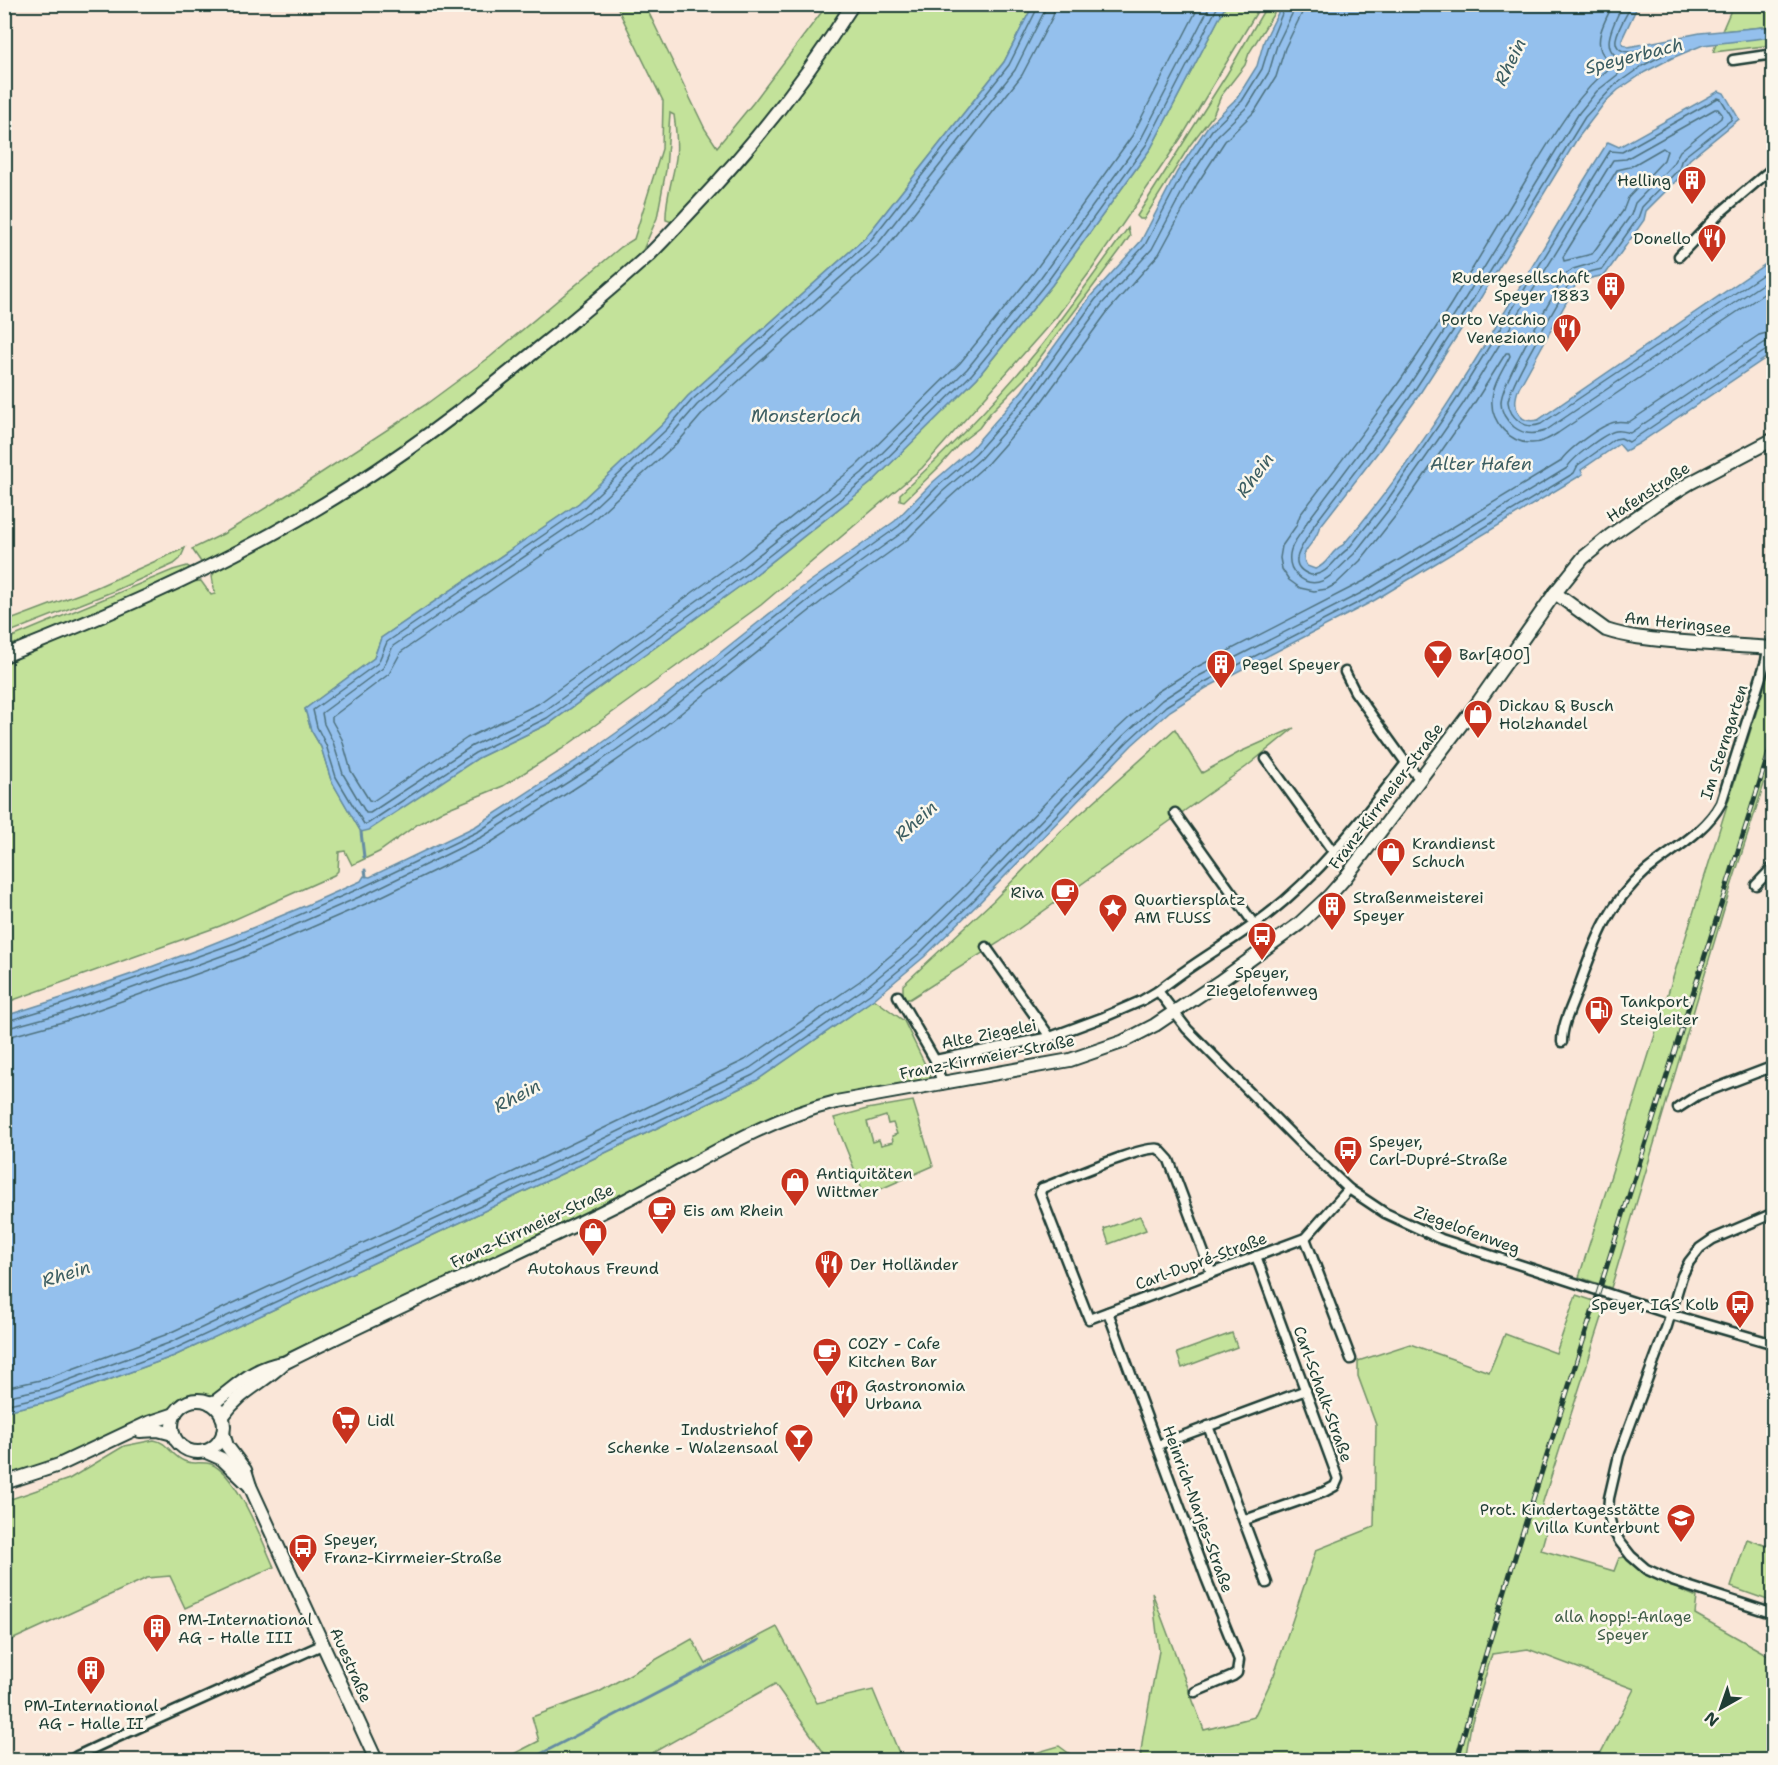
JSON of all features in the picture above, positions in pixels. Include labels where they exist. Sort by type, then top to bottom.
[{"type":"street","points":[[4,656],[129,605],[255,543],[378,471],[466,408],[585,311],[652,252],[758,137],[797,88],[853,4]]},
{"type":"street","points":[[1733,60],[1773,54]]},
{"type":"street","points":[[1679,256],[1721,212],[1773,167]]},
{"type":"street","name":"Hafenstraße","points":[[1555,593],[1583,558],[1611,535],[1690,483],[1773,439]]},
{"type":"street","name":"Am Heringsee","points":[[1555,593],[1606,630],[1615,633],[1698,644],[1771,648]]},
{"type":"street","name":"Franz-Kirrmeier-Straße","points":[[4,1483],[59,1465],[175,1414],[187,1402],[216,1401],[266,1366],[284,1363],[626,1200],[786,1118],[836,1102],[1070,1060],[1122,1042],[1174,1013],[1299,924],[1329,897],[1479,701],[1555,593]]},
{"type":"street","name":"Im Sterngarten","points":[[1563,1042],[1564,1027],[1592,948],[1611,911],[1622,895],[1641,877],[1708,822],[1721,803],[1771,648]]},
{"type":"street","points":[[1345,672],[1355,692],[1420,779]]},
{"type":"street","points":[[1266,759],[1334,853]]},
{"type":"street","name":"Alte Ziegelei","points":[[898,996],[935,1060],[1050,1037],[1141,1001],[1281,903],[1334,853],[1406,763]]},
{"type":"street","points":[[1174,813],[1254,924]]},
{"type":"street","points":[[1756,885],[1773,866]]},
{"type":"street","name":"Alte Ziegelei","points":[[986,948],[1050,1037]]},
{"type":"street","points":[[1158,991],[1174,1013]]},
{"type":"street","name":"Ziegelofenweg","points":[[1174,1013],[1201,1043],[1349,1189],[1385,1213],[1441,1239],[1670,1314],[1773,1344]]},
{"type":"street","points":[[935,1060],[942,1084]]},
{"type":"street","points":[[1678,1108],[1698,1095],[1773,1066]]},
{"type":"street","points":[[1108,1312],[1089,1319],[1040,1193],[1042,1188],[1124,1156],[1151,1148],[1159,1149],[1169,1160],[1211,1272]]},
{"type":"street","name":"Carl-Dupré-Straße","points":[[1108,1312],[1305,1238],[1349,1189]]},
{"type":"street","points":[[1773,1213],[1729,1231],[1700,1248],[1689,1262],[1682,1276],[1613,1479],[1608,1512],[1612,1528],[1620,1542],[1631,1556],[1656,1574],[1773,1614]]},
{"type":"street","points":[[1305,1238],[1351,1359]]},
{"type":"street","name":"Carl-Schalk-Straße","points":[[1245,1520],[1324,1492],[1335,1486],[1338,1476],[1256,1256]]},
{"type":"street","name":"Heinrich-Narjes-Straße","points":[[1108,1312],[1206,1578],[1239,1660],[1237,1673],[1233,1676],[1195,1692]]},
{"type":"street","name":"Franz-Kirrmeier-Straße","points":[[222,1417],[242,1394],[272,1375],[284,1363]]},
{"type":"street","points":[[1158,1445],[1306,1390]]},
{"type":"street","points":[[175,1414],[172,1423],[176,1440],[183,1448],[197,1452],[204,1451],[214,1447],[223,1433],[222,1417],[210,1403]]},
{"type":"street","points":[[1208,1426],[1267,1583]]},
{"type":"street","name":"Franz-Kirrmeier-Straße","points":[[130,1432],[158,1430],[173,1434]]},
{"type":"street","name":"Auestraße","points":[[223,1433],[227,1446],[245,1470],[250,1486],[376,1761]]},
{"type":"street","name":"Auestraße","points":[[204,1451],[222,1459],[250,1486]]},
{"type":"street","points":[[72,1761],[77,1756],[324,1644]]},
{"type":"green space","points":[[616,5],[645,5],[705,129],[717,147],[827,5],[846,5],[797,77],[739,149],[680,216],[672,222],[666,220],[666,212],[677,142],[674,115],[670,113],[666,170],[657,218],[643,250],[615,278],[535,345],[410,443],[288,520],[204,563],[201,562],[192,549],[223,534],[295,490],[425,405],[490,357],[621,247],[634,239],[662,149],[663,101]]},
{"type":"green space","points":[[860,5],[1033,5],[1004,62],[866,237],[688,396],[663,424],[579,503],[381,638],[374,658],[305,709],[311,730],[321,747],[331,780],[361,832],[478,758],[550,723],[750,579],[871,483],[977,378],[1052,285],[1151,148],[1226,5],[1261,5],[1183,135],[1092,269],[1057,316],[922,468],[761,605],[562,749],[503,786],[444,810],[418,824],[379,852],[352,865],[345,851],[339,852],[338,871],[334,875],[220,926],[5,1003],[5,661],[191,582],[201,581],[211,595],[215,594],[212,576],[218,568],[354,493],[469,413],[590,313],[706,205],[754,152],[782,116]]},
{"type":"green space","points":[[1267,5],[1279,5],[1249,53],[1245,65],[1221,96],[1213,115],[1190,145],[1144,219],[1140,219],[1137,216],[1227,74]]},
{"type":"green space","points":[[1731,10],[1773,10],[1773,26],[1722,31]]},
{"type":"green space","points":[[1773,37],[1773,45],[1713,52],[1717,42]]},
{"type":"green space","points":[[1128,228],[1130,236],[1024,379],[990,413],[979,428],[961,442],[904,501],[900,500],[900,494],[971,425],[1037,351]]},
{"type":"green space","points":[[185,548],[180,559],[174,564],[114,591],[5,634],[5,622],[95,588]]},
{"type":"green space","points":[[187,566],[192,569],[5,652],[5,640]]},
{"type":"green space","points":[[1773,659],[1773,756],[1728,896],[1611,1288],[1579,1277]]},
{"type":"green space","points":[[1294,728],[1246,767],[1000,942],[910,999],[903,999],[903,985],[994,900],[1061,831],[1175,729],[1202,773],[1240,752]]},
{"type":"green space","points":[[874,999],[904,1021],[932,1079],[836,1097],[781,1114],[622,1196],[266,1363],[215,1397],[189,1394],[178,1401],[166,1414],[76,1454],[5,1479],[5,1411],[51,1401],[174,1356],[459,1223],[757,1080]]},
{"type":"green space","points":[[913,1101],[933,1166],[865,1196],[834,1118],[867,1109]],"holes":[[[886,1116],[888,1124],[893,1123],[897,1134],[892,1136],[893,1142],[881,1145],[879,1140],[873,1142],[867,1122]]]},
{"type":"green space","points":[[1140,1216],[1146,1230],[1109,1244],[1104,1229]]},
{"type":"green space","name":"alla hopp!-Anlage Speyer","points":[[1576,1295],[1606,1305],[1539,1514],[1550,1518],[1541,1550],[1614,1571],[1619,1558],[1625,1557],[1655,1579],[1697,1597],[1695,1614],[1773,1658],[1773,1760],[1597,1760],[1634,1689],[1528,1649],[1492,1654],[1471,1725],[1465,1760],[1140,1760],[1159,1651],[1152,1592],[1204,1730],[1254,1717],[1274,1675],[1316,1550],[1374,1527],[1376,1425],[1358,1376],[1358,1361],[1410,1344],[1489,1372],[1505,1334],[1556,1353]]},
{"type":"green space","points":[[1232,1333],[1237,1347],[1182,1368],[1177,1353]]},
{"type":"green space","points":[[154,1440],[163,1443],[184,1461],[211,1464],[231,1481],[256,1526],[274,1567],[185,1608],[170,1576],[147,1578],[5,1643],[5,1501],[69,1479],[124,1446]]},
{"type":"green space","points":[[1747,1539],[1773,1548],[1773,1602],[1731,1587]]},
{"type":"green space","points":[[777,1627],[817,1703],[873,1690],[902,1760],[829,1760],[775,1684],[640,1760],[502,1760],[539,1741],[532,1717],[599,1692],[692,1639],[706,1664]]},
{"type":"green space","points":[[1059,1746],[1078,1760],[1011,1760]]},
{"type":"water","name":"Monsterloch","points":[[1033,5],[1226,5],[1151,148],[1052,285],[977,378],[871,483],[750,579],[550,723],[478,758],[369,830],[361,832],[331,780],[321,747],[311,730],[305,709],[374,658],[381,638],[579,503],[663,424],[688,396],[866,237],[1004,62]]},
{"type":"water","points":[[1282,5],[1638,5],[1622,39],[1622,43],[1628,47],[1700,33],[1774,26],[1773,37],[1703,45],[1672,58],[1645,72],[1606,101],[1577,139],[1415,401],[1319,528],[1315,539],[1305,552],[1304,561],[1307,566],[1315,569],[1319,567],[1343,545],[1417,450],[1483,348],[1608,142],[1619,147],[1719,91],[1724,93],[1739,119],[1690,159],[1686,164],[1686,171],[1646,211],[1644,220],[1605,275],[1578,281],[1519,388],[1516,406],[1520,416],[1531,421],[1538,420],[1773,259],[1773,353],[1638,444],[1625,451],[1619,444],[1581,470],[1583,474],[1375,600],[1206,688],[1170,711],[1132,745],[924,957],[874,999],[757,1080],[174,1356],[51,1401],[5,1411],[5,1016],[95,987],[229,937],[361,881],[364,876],[370,877],[476,826],[643,714],[808,583],[895,521],[933,482],[971,449],[1022,391],[1090,297],[1141,241],[1177,172],[1208,126],[1237,98],[1257,66],[1264,41]]},
{"type":"waterway","points":[[361,832],[364,857]]},
{"type":"waterway","points":[[365,870],[366,876]]},
{"type":"waterway","points":[[529,1760],[759,1640]]},
{"type":"railway","points":[[1457,1760],[1518,1547],[1774,737]]},
{"type":"place","name":"Helling","points":[[1692,206]]},
{"type":"place","name":"Donello","points":[[1712,264]]},
{"type":"place","name":"Rudergesellschaft Speyer 1883","points":[[1611,312]]},
{"type":"place","name":"Porto Vecchio Veneziano","points":[[1567,354]]},
{"type":"place","name":"Bar[400]","points":[[1438,680]]},
{"type":"place","name":"Pegel Speyer","points":[[1221,690]]},
{"type":"place","name":"Dickau & Busch Holzhandel","points":[[1478,740]]},
{"type":"place","name":"Krandienst Schuch","points":[[1391,878]]},
{"type":"place","name":"Riva","points":[[1065,918]]},
{"type":"place","name":"Straßenmeisterei Speyer","points":[[1332,932]]},
{"type":"place","name":"Quartiersplatz AM FLUSS","points":[[1113,934]]},
{"type":"place","name":"Speyer, Ziegelofenweg","points":[[1262,962]]},
{"type":"place","name":"Tankport Steigleiter","points":[[1599,1036]]},
{"type":"place","name":"Speyer, Carl-Dupré-Straße","points":[[1348,1176]]},
{"type":"place","name":"Antiquitäten Wittmer","points":[[795,1208]]},
{"type":"place","name":"Eis am Rhein","points":[[662,1236]]},
{"type":"place","name":"Autohaus Freund","points":[[593,1258]]},
{"type":"place","name":"Der Holländer","points":[[829,1290]]},
{"type":"place","name":"Speyer, IGS Kolb","points":[[1740,1330]]},
{"type":"place","name":"COZY - Cafe Kitchen Bar","points":[[827,1378]]},
{"type":"place","name":"Gastronomia Urbana","points":[[844,1420]]},
{"type":"place","name":"Lidl","points":[[346,1446]]},
{"type":"place","name":"Industriehof Schenke - Walzensaal","points":[[799,1464]]},
{"type":"place","name":"Prot. Kindertagesstätte Villa Kunterbunt","points":[[1681,1544]]},
{"type":"place","name":"Speyer, Franz-Kirrmeier-Straße","points":[[303,1574]]},
{"type":"place","name":"PM-International AG - Halle III","points":[[157,1654]]},
{"type":"place","name":"PM-International AG - Halle II","points":[[91,1696]]},
{"type":"water label","name":"Speyerbach","points":[[1634,56]]},
{"type":"water label","name":"Rhein","points":[[1510,62]]},
{"type":"water label","name":"Alter Hafen","points":[[1481,464]]},
{"type":"water label","name":"Rhein","points":[[1255,475]]},
{"type":"water label","name":"Rhein","points":[[916,821]]},
{"type":"water label","name":"Rhein","points":[[517,1096]]},
{"type":"water label","name":"Rhein","points":[[66,1274]]}]
